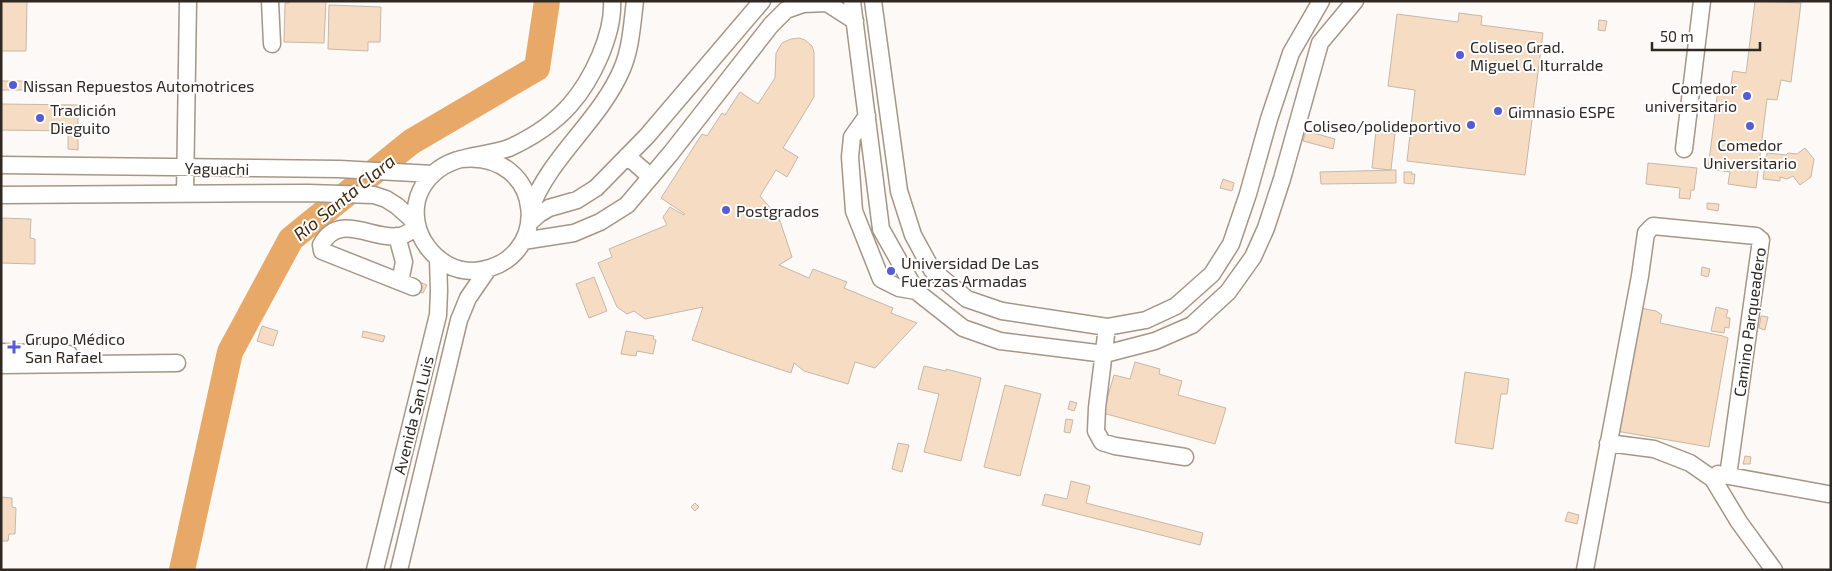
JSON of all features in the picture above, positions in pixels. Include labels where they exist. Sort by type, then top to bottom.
[{"type":"street","points":[[185,194],[188,1]]},
{"type":"street","points":[[270,1],[272,44]]},
{"type":"street","points":[[612,1],[608,34],[599,58],[586,83],[570,105],[542,130],[522,142],[507,148],[446,164],[433,174],[422,188],[417,205],[417,225],[425,246],[438,260],[454,268],[471,271],[488,269],[502,263],[514,254],[523,241],[534,200],[548,176],[609,92],[622,69],[630,44],[635,1]]},
{"type":"street","points":[[530,216],[584,197],[596,188],[647,136],[762,1]]},
{"type":"street","points":[[852,1],[881,229],[916,292]]},
{"type":"street","points":[[873,1],[900,191],[913,235],[932,270],[967,299],[1002,311],[1107,327],[1146,320],[1176,306],[1212,274],[1231,244],[1291,53],[1321,1]]},
{"type":"street","points":[[867,116],[852,137],[851,143],[850,157],[854,211],[880,279],[899,288],[916,292],[964,328],[1000,341],[1105,354],[1155,341],[1192,325],[1228,292],[1253,257],[1266,228],[1282,179],[1320,43],[1355,1]]},
{"type":"street","points":[[1684,149],[1702,1]]},
{"type":"street","points":[[523,241],[574,233],[600,222],[627,205],[771,25],[786,10],[809,3],[828,3],[854,21]]},
{"type":"street","points":[[686,90],[706,107]]},
{"type":"street","points":[[627,156],[651,177]]},
{"type":"street","points":[[461,159],[488,160],[507,169],[521,184],[527,197],[530,216]]},
{"type":"street","name":"Yaguachi","points":[[1,165],[339,169],[433,174]]},
{"type":"street","name":"Yaguachi","points":[[1,195],[308,192],[363,194],[386,199],[417,225]]},
{"type":"street","points":[[397,236],[404,262],[407,284],[322,251],[321,245],[324,239],[342,229],[352,228],[389,236],[397,236],[402,236],[417,225]]},
{"type":"street","name":"Camino Parqueadero","points":[[1608,444],[1640,276],[1646,233],[1653,226],[1756,236],[1761,240],[1728,476]]},
{"type":"street","points":[[1231,244],[1253,257]]},
{"type":"street","name":"Avenida San Luis","points":[[375,570],[438,315],[440,291],[438,260]]},
{"type":"street","name":"Avenida San Luis","points":[[399,570],[459,320],[468,298],[488,269]]},
{"type":"street","points":[[1107,327],[1105,354],[1096,408],[1096,432],[1102,442],[1115,446],[1185,456]]},
{"type":"street","points":[[1,352],[130,355]]},
{"type":"street","points":[[1,365],[177,363]]},
{"type":"street","points":[[1585,570],[1608,444],[1654,449],[1690,463],[1704,472],[1713,479],[1740,522],[1774,570]]},
{"type":"street","points":[[1704,472],[1828,494]]},
{"type":"building","points":[[1,1],[27,1],[26,51],[1,51]]},
{"type":"building","points":[[289,1],[326,1],[324,43],[284,42],[285,3],[289,3]]},
{"type":"building","name":"Comedor universitario","points":[[1755,1],[1801,3],[1791,82],[1781,80],[1777,100],[1767,99],[1756,188],[1728,184],[1730,172],[1708,169],[1718,89],[1730,91],[1733,71],[1746,73]]},
{"type":"building","points":[[329,5],[381,7],[380,42],[368,42],[368,51],[328,49]]},
{"type":"building","name":"Coliseo/polideportivo","points":[[1459,13],[1482,16],[1481,25],[1543,33],[1525,175],[1407,161],[1415,90],[1388,86],[1397,14],[1458,22]]},
{"type":"building","points":[[1599,20],[1607,21],[1605,31],[1598,30]]},
{"type":"building","name":"Postgrados","points":[[799,38],[812,46],[814,52],[814,97],[783,148],[798,157],[787,177],[776,170],[760,196],[779,218],[792,257],[779,265],[809,278],[813,269],[847,282],[844,288],[893,308],[891,313],[917,323],[875,368],[855,362],[848,384],[804,371],[794,363],[791,373],[692,340],[703,307],[645,319],[634,311],[627,314],[617,307],[598,263],[612,257],[609,249],[667,225],[663,217],[670,207],[685,214],[661,198],[702,134],[707,136],[722,113],[725,115],[740,92],[758,104],[775,78],[776,53],[782,43]]},
{"type":"building","name":"Nissan Repuestos Automotrices","points":[[1,81],[26,81],[26,90],[1,90]]},
{"type":"building","name":"Tradición Dieguito","points":[[1,104],[78,105],[78,150],[68,149],[68,131],[1,130]]},
{"type":"building","points":[[1306,131],[1335,139],[1333,149],[1303,141]]},
{"type":"building","points":[[1376,131],[1395,134],[1391,170],[1372,168]]},
{"type":"building","points":[[1805,148],[1814,159],[1811,177],[1800,185],[1793,176],[1787,179],[1780,177],[1780,181],[1763,179],[1767,153],[1797,154]]},
{"type":"building","points":[[1648,163],[1697,168],[1694,190],[1691,190],[1690,199],[1679,198],[1680,188],[1646,184]]},
{"type":"building","points":[[1396,170],[1396,183],[1321,184],[1320,172]]},
{"type":"building","points":[[1404,172],[1415,174],[1414,184],[1404,183]]},
{"type":"building","points":[[1223,179],[1234,183],[1232,191],[1220,188]]},
{"type":"building","points":[[1707,203],[1719,204],[1718,211],[1707,209]]},
{"type":"building","points":[[2,218],[31,219],[30,238],[35,239],[35,264],[1,263]]},
{"type":"building","points":[[1702,267],[1710,269],[1708,277],[1701,275]]},
{"type":"building","points":[[594,277],[607,311],[589,318],[576,284]]},
{"type":"building","points":[[419,282],[427,285],[423,293],[417,292]]},
{"type":"building","points":[[1635,307],[1656,311],[1662,315],[1660,323],[1728,338],[1709,447],[1616,431]]},
{"type":"building","points":[[1716,307],[1728,310],[1726,317],[1730,318],[1729,328],[1725,327],[1724,333],[1711,331]]},
{"type":"building","points":[[1761,316],[1768,317],[1765,330],[1759,328]]},
{"type":"building","points":[[262,326],[278,331],[273,346],[257,341]]},
{"type":"building","points":[[363,331],[385,336],[383,342],[362,337]]},
{"type":"building","points":[[626,331],[654,336],[653,339],[656,340],[653,354],[637,351],[636,356],[621,354]]},
{"type":"building","points":[[1135,362],[1160,369],[1159,374],[1182,381],[1178,395],[1226,408],[1215,444],[1103,413],[1114,375],[1130,379]]},
{"type":"building","points":[[924,366],[946,371],[946,369],[981,378],[961,461],[924,452],[939,394],[918,389]]},
{"type":"building","points":[[1465,372],[1509,379],[1507,394],[1501,394],[1493,449],[1455,443]]},
{"type":"building","points":[[1005,385],[1041,394],[1020,476],[984,467]]},
{"type":"building","points":[[1070,401],[1077,403],[1074,411],[1068,409]]},
{"type":"building","points":[[1066,419],[1073,420],[1070,433],[1064,432]]},
{"type":"building","points":[[898,443],[909,445],[902,472],[892,469]]},
{"type":"building","points":[[1745,456],[1751,457],[1750,464],[1743,464]]},
{"type":"building","points":[[1071,481],[1090,486],[1086,503],[1203,533],[1200,545],[1042,505],[1045,494],[1067,499]]},
{"type":"building","points":[[1,497],[12,498],[12,507],[16,508],[15,534],[9,534],[8,541],[1,541]]},
{"type":"building","points":[[695,503],[699,507],[695,511],[691,507]]},
{"type":"building","points":[[1568,512],[1579,515],[1577,524],[1565,521]]},
{"type":"waterway","name":"Río Santa Clara","points":[[182,570],[230,352],[291,239],[411,142],[537,68],[547,1]]},
{"type":"place","name":"Coliseo Grad. Miguel G. Iturralde","points":[[1460,55]]},
{"type":"place","name":"Nissan Repuestos Automotrices","points":[[13,85]]},
{"type":"place","name":"Comedor universitario","points":[[1747,96]]},
{"type":"place","name":"Gimnasio ESPE","points":[[1498,111]]},
{"type":"place","name":"Tradición Dieguito","points":[[40,118]]},
{"type":"place","name":"Coliseo/polideportivo","points":[[1471,125]]},
{"type":"place","name":"Comedor Universitario","points":[[1750,126]]},
{"type":"place","name":"Postgrados","points":[[726,210]]},
{"type":"place","name":"Universidad De Las Fuerzas Armadas","points":[[891,271]]},
{"type":"place","name":"Grupo Médico San Rafael","points":[[14,347]]}]
